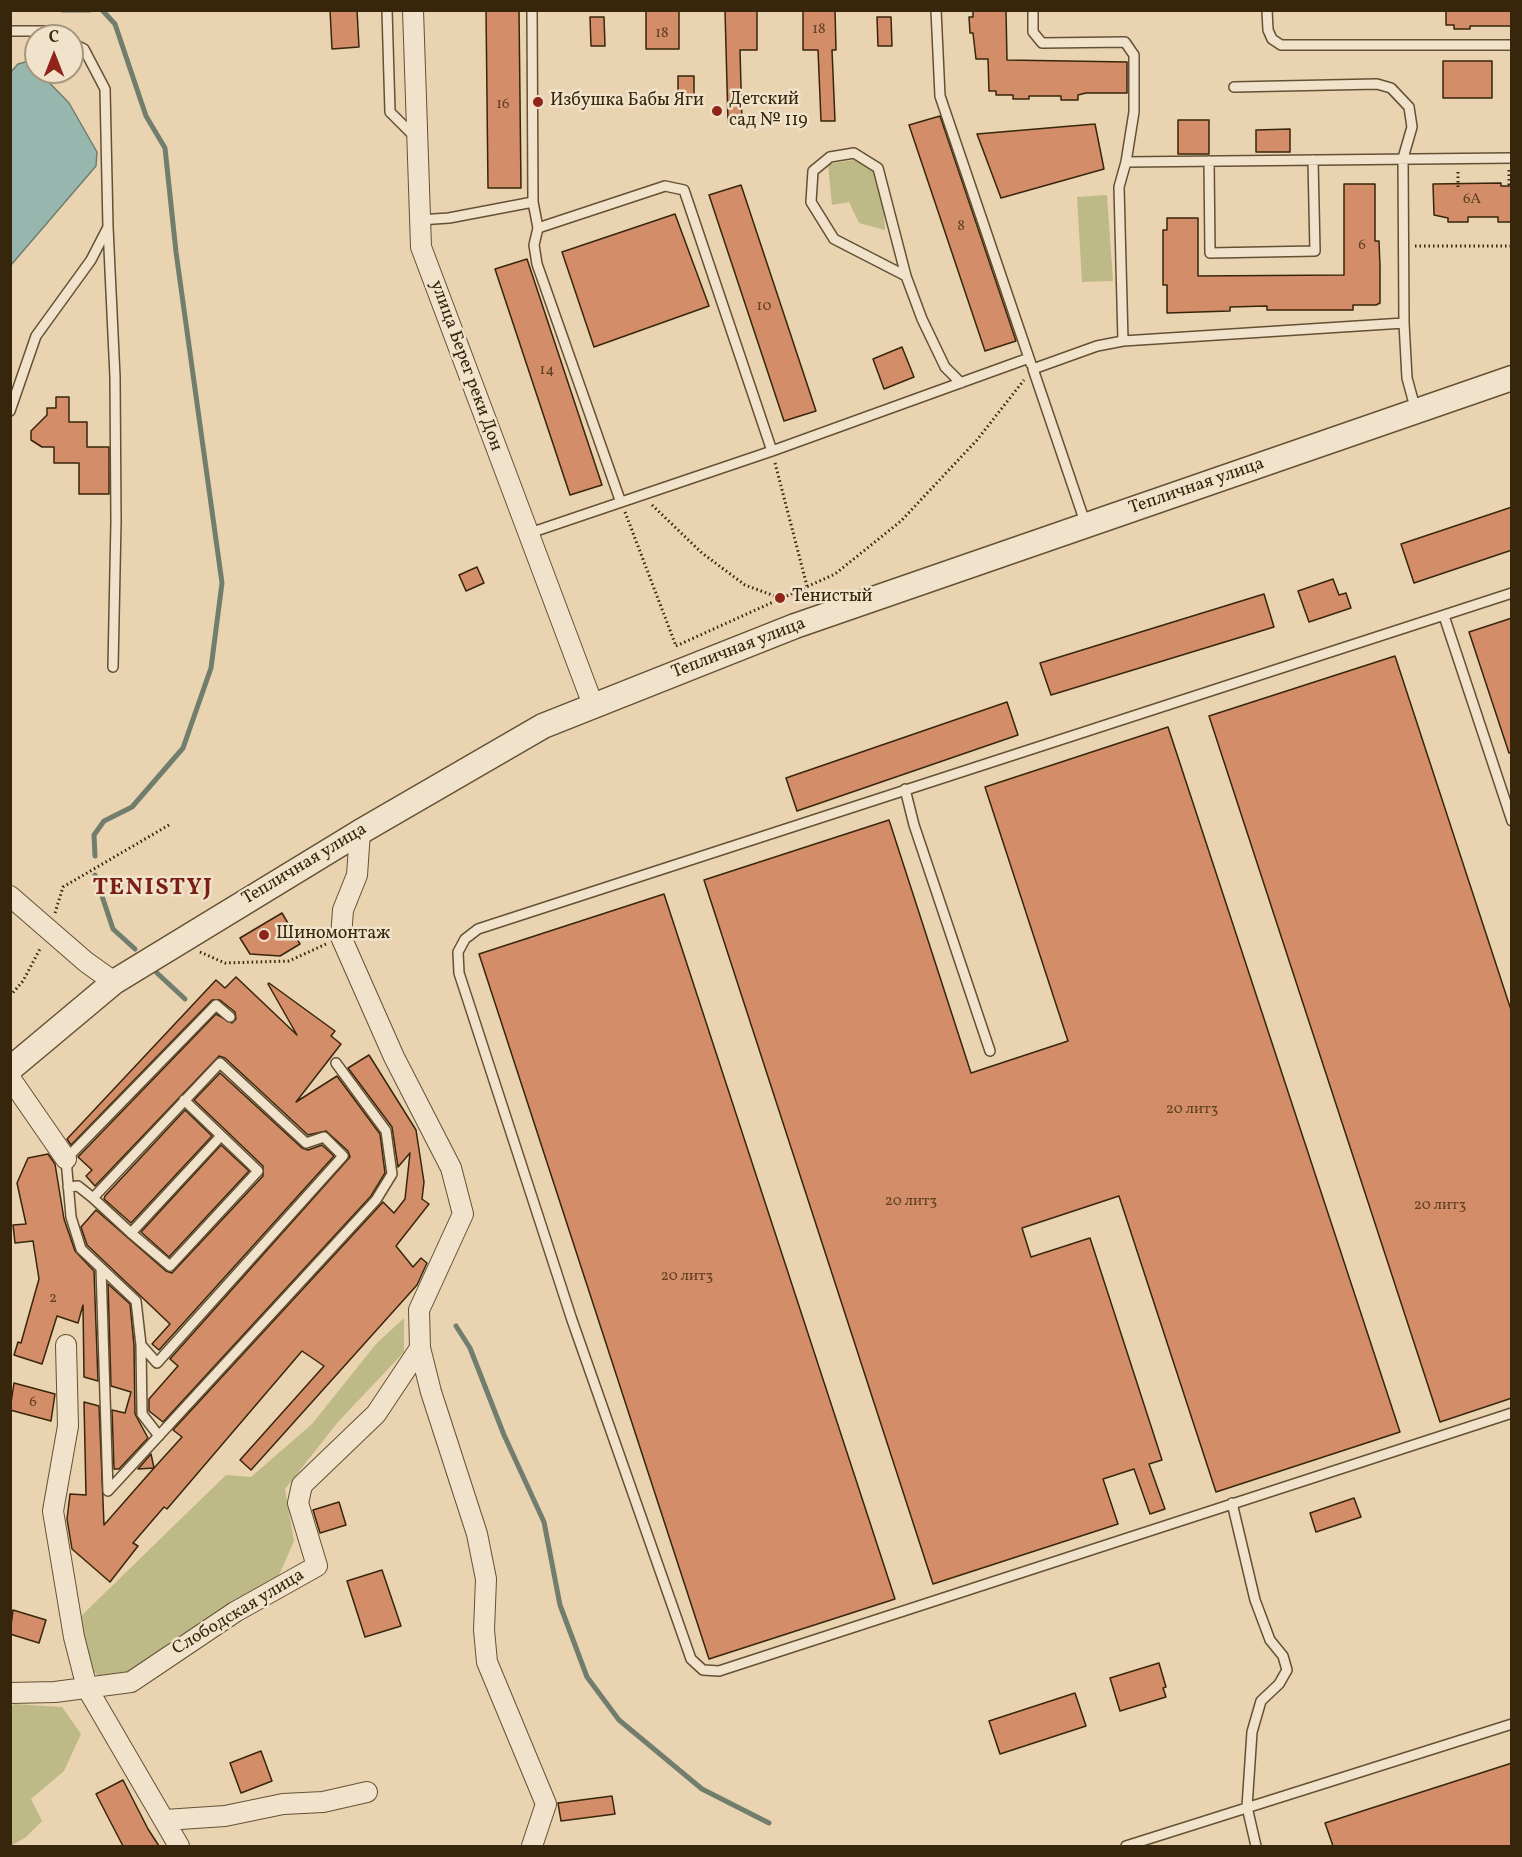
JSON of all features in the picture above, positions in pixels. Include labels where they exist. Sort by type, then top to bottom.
[{"type":"street","name":"улица Берег реки Дон","points":[[413,10],[421,247],[593,705]]},
{"type":"street","name":"Тепличная улица","points":[[10,1070],[114,982],[360,832],[543,726],[795,626],[1512,378]]},
{"type":"street","points":[[360,832],[357,875],[343,910],[341,937],[394,1057],[451,1168],[463,1214],[419,1310],[420,1348],[431,1392],[477,1534],[486,1579],[484,1630],[487,1662],[546,1803],[532,1846]]},
{"type":"street","points":[[10,896],[86,963],[114,982]]},
{"type":"street","points":[[10,1078],[66,1159]]},
{"type":"street","points":[[66,1345],[68,1426],[52,1511],[74,1637],[87,1688],[179,1846]]},
{"type":"street","name":"Слободская улица","points":[[10,1693],[87,1688],[130,1682],[235,1612],[317,1566],[298,1503],[302,1485],[376,1414],[420,1348]]},
{"type":"street","points":[[165,1820],[225,1816],[283,1804],[322,1802],[366,1791]]},
{"type":"lane","points":[[387,10],[390,112],[416,138]]},
{"type":"lane","points":[[532,10],[533,202],[538,228],[534,245],[537,264],[620,501]]},
{"type":"lane","points":[[936,10],[940,96],[1086,525]]},
{"type":"lane","points":[[1033,10],[1033,32],[1042,42],[1125,42],[1134,54],[1134,112],[1126,162],[1119,187],[1124,341]]},
{"type":"lane","points":[[1268,10],[1268,30],[1272,39],[1281,45],[1512,45]]},
{"type":"lane","points":[[84,49],[105,88],[108,227],[116,377],[117,521],[113,667]]},
{"type":"lane","points":[[1234,87],[1377,84],[1391,88],[1408,107],[1412,127],[1403,158],[1404,323],[1407,378],[1416,411]]},
{"type":"lane","points":[[906,276],[834,239],[812,202],[813,171],[830,157],[854,153],[878,168],[906,276],[922,319],[945,367],[961,384]]},
{"type":"lane","points":[[1126,162],[1512,158]]},
{"type":"lane","points":[[1209,161],[1210,253],[1315,251],[1313,159]]},
{"type":"lane","points":[[538,228],[665,186],[684,190],[772,451]]},
{"type":"lane","points":[[419,220],[449,218],[533,202]]},
{"type":"lane","points":[[10,411],[36,336],[91,261],[108,227]]},
{"type":"lane","points":[[1033,369],[1097,346],[1124,341],[1404,323]]},
{"type":"lane","points":[[527,534],[772,451],[1029,358]]},
{"type":"lane","points":[[1512,592],[478,929],[465,939],[458,952],[459,972],[572,1320],[691,1659],[703,1670],[718,1671],[1512,1413]]},
{"type":"lane","points":[[1444,616],[1512,821]]},
{"type":"lane","points":[[905,789],[914,825],[990,1051]]},
{"type":"lane","points":[[159,1436],[142,1414],[141,1345],[136,1301],[81,1249],[71,1217],[66,1159],[216,1005],[230,1017]]},
{"type":"lane","points":[[93,1198],[220,1063],[306,1143],[324,1137],[343,1156],[157,1363],[141,1345]]},
{"type":"lane","points":[[101,1268],[108,1491],[376,1200],[392,1174],[386,1131],[336,1063]]},
{"type":"lane","points":[[68,1187],[78,1186],[170,1266],[258,1171],[184,1100]]},
{"type":"lane","points":[[131,1233],[220,1137]]},
{"type":"lane","points":[[1232,1503],[1255,1600],[1270,1640],[1283,1656],[1287,1670],[1279,1684],[1261,1701],[1252,1732],[1247,1807],[1256,1846]]},
{"type":"lane","points":[[1126,1846],[1512,1724]]},
{"type":"path","points":[[1404,246],[1512,246]]},
{"type":"path","points":[[676,646],[835,574],[901,521],[976,440],[1033,369]]},
{"type":"path","points":[[772,451],[807,586]]},
{"type":"path","points":[[684,670],[620,501],[648,502],[702,553],[745,585],[780,598]]},
{"type":"path","points":[[90,871],[169,825]]},
{"type":"path","points":[[178,942],[225,963],[236,963],[289,961],[341,937]]},
{"type":"shaded area","points":[[854,160],[875,170],[883,201],[885,230],[859,223],[849,202],[832,205],[828,164]]},
{"type":"shaded area","points":[[1107,195],[1113,281],[1082,282],[1077,197]]},
{"type":"shaded area","points":[[404,1318],[404,1352],[338,1422],[285,1489],[294,1541],[276,1582],[169,1642],[135,1679],[101,1678],[87,1666],[79,1618],[226,1475],[251,1477],[312,1424],[376,1344]]},
{"type":"shaded area","points":[[14,1704],[62,1707],[81,1734],[64,1771],[31,1799],[42,1821],[26,1837],[11,1846],[10,1709]]},
{"type":"water","points":[[24,62],[24,84],[51,84],[69,103],[97,152],[96,166],[11,265],[11,72],[18,64]]},
{"type":"building","points":[[330,10],[357,10],[359,47],[332,49]]},
{"type":"building","points":[[486,10],[519,10],[521,188],[488,188]]},
{"type":"building","points":[[646,10],[679,10],[679,49],[646,49]]},
{"type":"building","points":[[725,10],[757,10],[757,50],[740,50],[742,122],[728,122]]},
{"type":"building","points":[[803,10],[835,10],[836,50],[832,50],[835,121],[821,121],[818,50],[803,50]]},
{"type":"building","points":[[973,10],[1006,10],[1007,60],[1127,62],[1127,93],[1086,93],[1078,95],[1078,100],[1061,100],[1061,96],[1029,96],[1029,99],[1013,99],[1013,95],[996,95],[996,91],[989,91],[988,59],[976,59],[969,17],[973,17]]},
{"type":"building","points":[[1446,10],[1512,10],[1512,26],[1470,26],[1470,29],[1454,29],[1454,25],[1446,25]]},
{"type":"building","points":[[590,17],[604,17],[605,46],[591,46]]},
{"type":"building","points":[[877,17],[891,17],[892,46],[878,46]]},
{"type":"building","points":[[1443,61],[1492,61],[1492,98],[1443,98]]},
{"type":"building","points":[[678,76],[694,76],[694,99],[678,99]]},
{"type":"building","points":[[940,116],[1016,341],[985,351],[909,125]]},
{"type":"building","points":[[1178,120],[1209,120],[1209,154],[1178,154]]},
{"type":"building","points":[[1095,124],[1104,169],[1001,198],[977,134]]},
{"type":"building","points":[[1290,129],[1290,152],[1256,152],[1256,130]]},
{"type":"building","points":[[1501,183],[1501,186],[1512,186],[1512,222],[1498,222],[1498,217],[1468,217],[1468,222],[1448,222],[1448,218],[1434,215],[1433,184]]},
{"type":"building","points":[[1344,184],[1375,184],[1375,241],[1379,241],[1380,303],[1353,305],[1353,310],[1267,310],[1267,306],[1230,307],[1230,311],[1167,313],[1167,285],[1163,285],[1163,230],[1167,230],[1167,218],[1198,218],[1198,276],[1344,275]]},
{"type":"building","points":[[741,185],[816,411],[784,421],[709,195]]},
{"type":"building","points":[[675,214],[709,306],[594,347],[562,252]]},
{"type":"building","points":[[527,259],[602,485],[570,495],[495,269]]},
{"type":"building","points":[[902,347],[914,377],[884,389],[873,359]]},
{"type":"building","points":[[56,397],[69,397],[69,422],[87,422],[87,447],[109,447],[109,494],[79,494],[79,463],[54,463],[54,447],[42,447],[31,440],[31,431],[47,415],[47,408],[56,408]]},
{"type":"building","points":[[1512,507],[1512,550],[1414,583],[1401,544]]},
{"type":"building","points":[[477,567],[484,583],[466,591],[459,575]]},
{"type":"building","points":[[1333,579],[1339,595],[1346,593],[1351,608],[1309,622],[1298,591]]},
{"type":"building","points":[[1264,594],[1274,627],[1051,695],[1040,663]]},
{"type":"building","points":[[1512,618],[1512,752],[1509,753],[1469,632]]},
{"type":"building","points":[[1395,656],[1512,1013],[1512,1398],[1440,1422],[1209,716]]},
{"type":"building","points":[[1007,702],[1018,735],[797,811],[786,778]]},
{"type":"building","points":[[1168,727],[1400,1432],[1216,1492],[1119,1196],[1022,1228],[1031,1257],[1090,1238],[1162,1460],[1149,1464],[1165,1509],[1150,1514],[1134,1469],[1103,1479],[1118,1524],[933,1584],[704,880],[889,820],[971,1073],[1068,1041],[985,787]]},
{"type":"building","points":[[664,894],[895,1599],[709,1659],[479,954]]},
{"type":"building","points":[[282,913],[300,944],[280,956],[250,954],[240,938]]},
{"type":"building","points":[[236,977],[297,1035],[269,983],[335,1031],[331,1036],[341,1044],[296,1102],[337,1076],[380,1134],[385,1173],[371,1196],[163,1422],[149,1411],[149,1399],[178,1366],[170,1359],[350,1157],[348,1151],[326,1131],[308,1135],[225,1058],[219,1056],[95,1186],[86,1176],[92,1170],[78,1157],[216,1014],[232,1023],[236,1019],[235,1012],[220,1000],[212,1000],[71,1145],[67,1139],[216,980],[225,988]]},
{"type":"building","points":[[369,1055],[416,1130],[424,1182],[422,1199],[429,1204],[396,1246],[413,1267],[421,1258],[427,1263],[417,1285],[251,1470],[240,1460],[324,1366],[302,1351],[167,1509],[164,1507],[133,1543],[138,1546],[110,1582],[72,1549],[67,1519],[70,1494],[86,1495],[84,1402],[99,1406],[104,1525],[182,1437],[173,1430],[383,1202],[394,1213],[405,1199],[410,1153],[398,1167],[392,1127],[348,1068]]},
{"type":"building","points":[[220,1073],[302,1148],[308,1150],[322,1145],[334,1156],[159,1350],[152,1344],[170,1324],[87,1245],[81,1227],[96,1210],[166,1271],[172,1273],[263,1176],[263,1166],[194,1100]]},
{"type":"building","points":[[185,1110],[212,1136],[131,1223],[104,1199],[105,1196]]},
{"type":"building","points":[[221,1145],[249,1171],[169,1257],[141,1232]]},
{"type":"building","points":[[48,1154],[55,1164],[64,1219],[75,1251],[94,1271],[98,1381],[84,1377],[83,1305],[78,1323],[57,1316],[42,1364],[14,1355],[18,1342],[21,1343],[39,1279],[33,1241],[15,1243],[13,1225],[26,1224],[17,1183],[28,1158]]},
{"type":"building","points":[[108,1284],[130,1304],[134,1345],[135,1414],[148,1438],[119,1469],[114,1469],[112,1410],[125,1413],[131,1392],[111,1386]]},
{"type":"building","points":[[14,1383],[55,1394],[51,1421],[10,1410]]},
{"type":"building","points":[[151,1454],[154,1468],[138,1469]]},
{"type":"building","points":[[1354,1498],[1361,1517],[1316,1532],[1310,1513]]},
{"type":"building","points":[[339,1502],[346,1525],[320,1533],[313,1510]]},
{"type":"building","points":[[382,1570],[401,1626],[365,1637],[347,1581]]},
{"type":"building","points":[[13,1610],[46,1620],[39,1643],[10,1634]]},
{"type":"building","points":[[1159,1663],[1166,1687],[1163,1688],[1166,1697],[1120,1711],[1110,1678]]},
{"type":"building","points":[[1075,1693],[1086,1726],[1000,1754],[989,1721]]},
{"type":"building","points":[[261,1751],[272,1781],[241,1793],[230,1763]]},
{"type":"building","points":[[1512,1763],[1512,1846],[1333,1846],[1325,1823]]},
{"type":"building","points":[[123,1780],[159,1846],[123,1846],[96,1794]]},
{"type":"building","points":[[612,1796],[615,1814],[561,1821],[558,1803]]},
{"type":"waterway","points":[[62,10],[90,10]]},
{"type":"waterway","points":[[95,856],[94,835],[104,821],[132,807],[183,748],[211,668],[222,583],[176,252],[165,148],[146,116],[115,24],[102,10]]},
{"type":"waterway","points":[[95,875],[113,929],[135,949]]},
{"type":"waterway","points":[[157,973],[185,999]]},
{"type":"waterway","points":[[456,1326],[470,1348],[504,1435],[544,1522],[560,1605],[587,1677],[619,1720],[702,1789],[769,1823]]},
{"type":"place","name":"Избушка Бабы Яги","points":[[538,102]]},
{"type":"place","name":"Детский сад № 119","points":[[717,111]]},
{"type":"place","name":"Тенистый","points":[[780,598]]},
{"type":"place","name":"Шиномонтаж","points":[[264,935]]},
{"type":"district","name":"TENISTYJ","points":[[153,890]]}]
